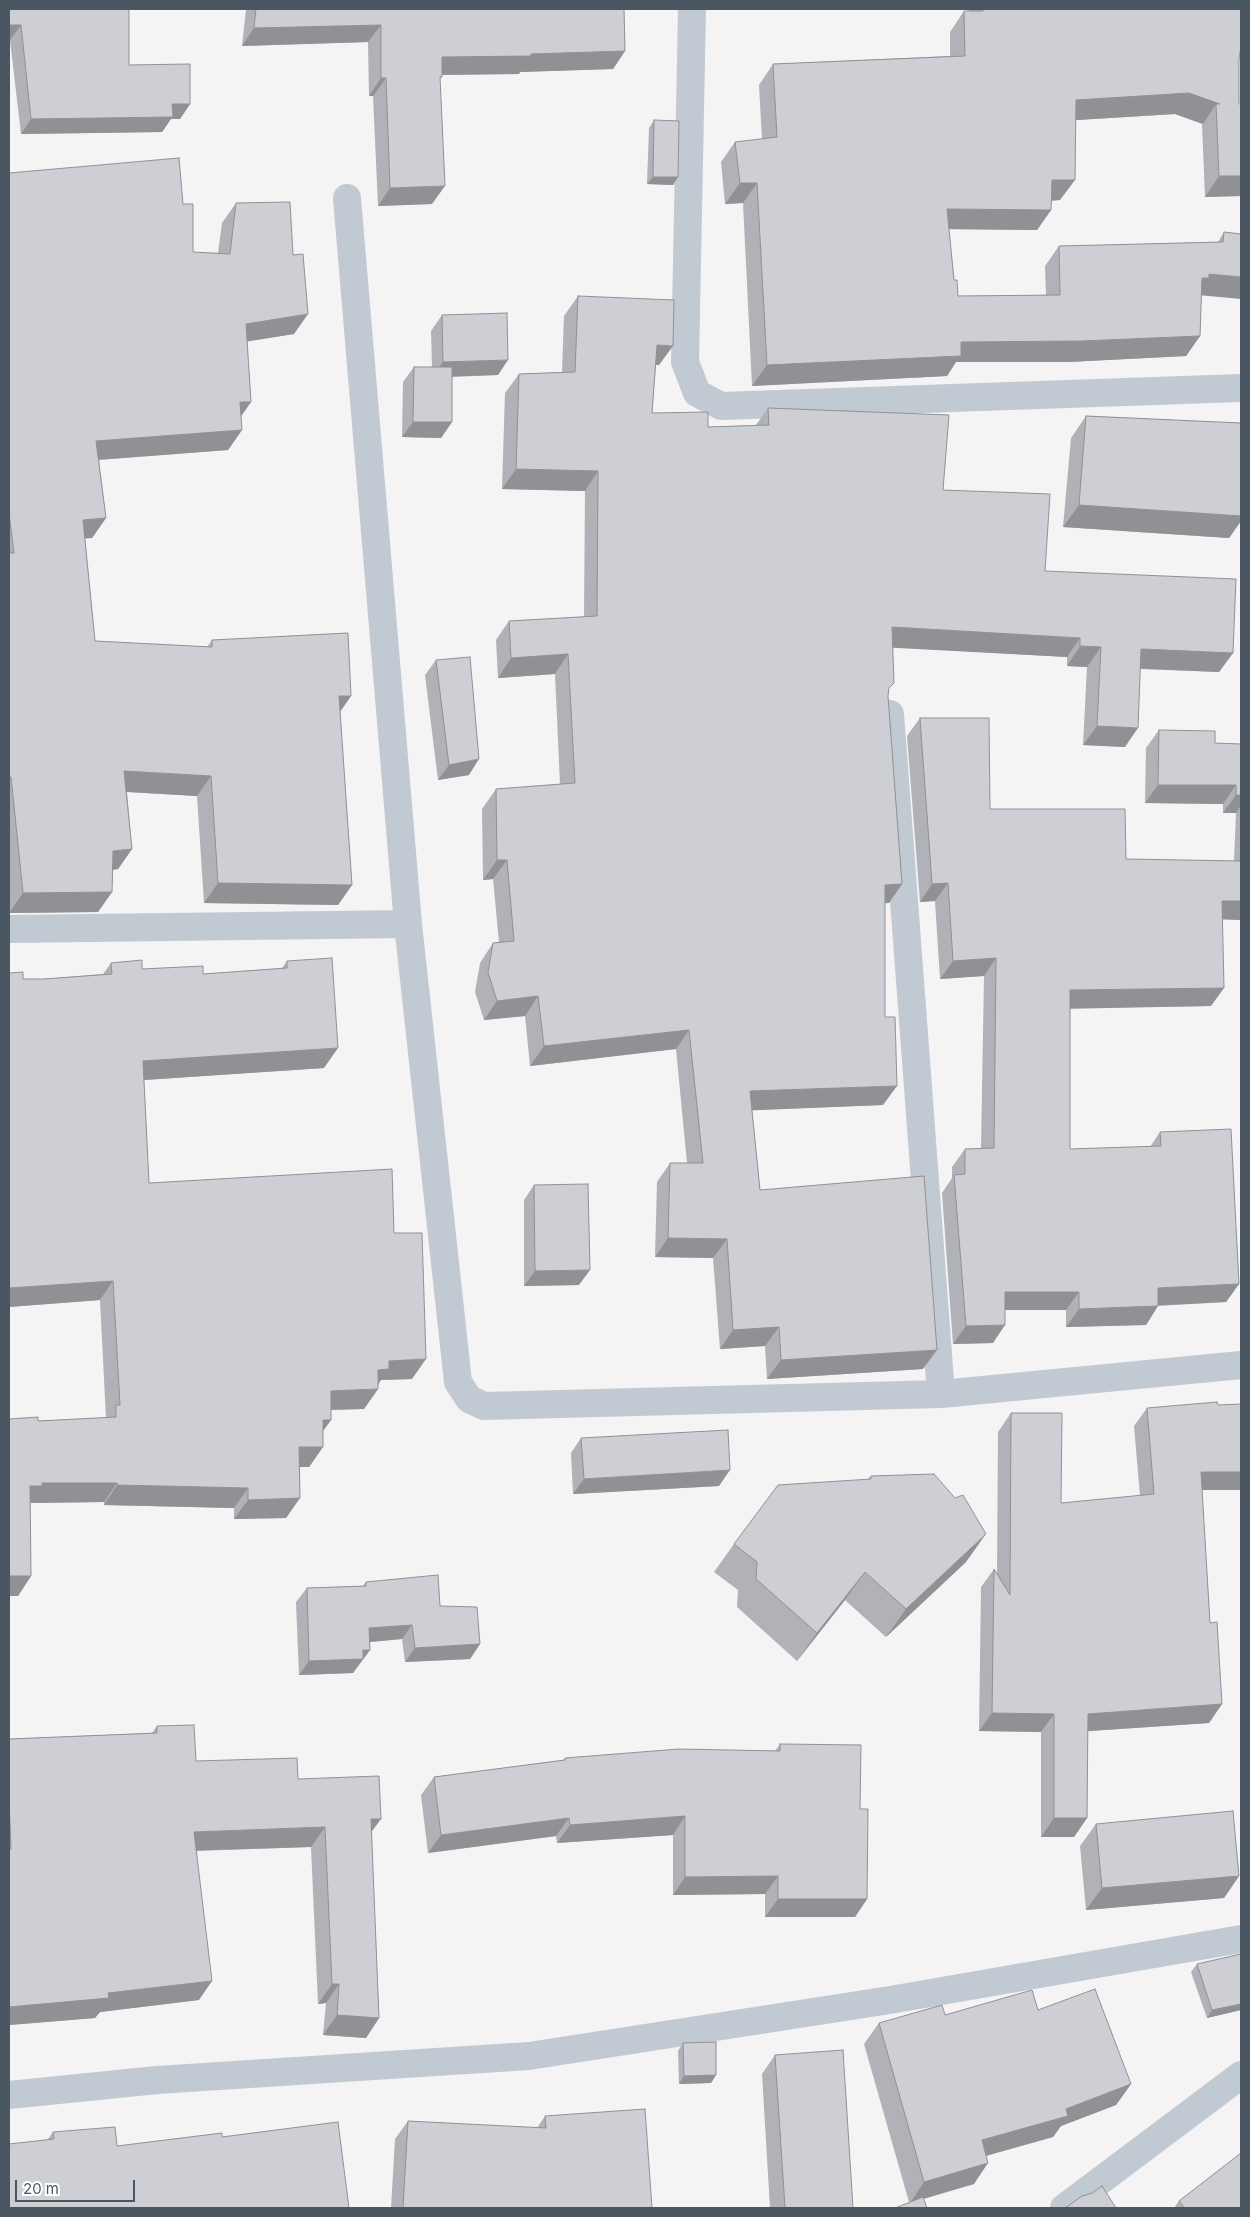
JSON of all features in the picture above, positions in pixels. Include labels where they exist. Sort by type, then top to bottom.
[{"type":"street","points":[[692,9],[685,362],[697,393],[721,406],[1241,388]]},
{"type":"street","points":[[347,198],[408,924],[458,1382],[469,1399],[484,1406],[941,1394],[1241,1365]]},
{"type":"street","points":[[890,714],[941,1394]]},
{"type":"street","points":[[9,929],[408,924]]},
{"type":"street","points":[[9,2095],[157,2080],[528,2056],[880,2001],[1241,1939]]},
{"type":"street","points":[[1064,2208],[1241,2076]]},
{"type":"building","points":[[9,9],[129,9],[129,65],[190,64],[190,104],[172,104],[173,117],[31,119],[21,25],[9,25]]},
{"type":"building","points":[[256,9],[624,9],[625,51],[531,54],[531,56],[442,57],[442,77],[440,77],[445,186],[390,188],[386,78],[381,78],[381,25],[254,28]]},
{"type":"building","points":[[983,9],[1241,9],[1239,104],[1241,104],[1241,176],[1219,176],[1216,104],[1220,104],[1189,93],[1076,100],[1075,180],[1052,180],[1051,210],[947,209],[954,280],[957,280],[958,296],[1060,295],[1059,246],[1223,242],[1224,232],[1241,234],[1241,277],[1209,274],[1209,278],[1202,278],[1200,336],[1082,341],[961,342],[961,356],[767,365],[757,183],[740,183],[735,142],[777,137],[773,64],[965,56],[964,11],[983,11]]},
{"type":"building","points":[[654,120],[679,121],[678,177],[653,177]]},
{"type":"building","points":[[179,158],[183,204],[193,204],[193,252],[230,254],[236,203],[290,202],[293,255],[303,254],[308,314],[246,324],[251,402],[240,402],[242,430],[96,441],[106,518],[83,520],[95,641],[212,647],[212,640],[348,633],[351,696],[339,696],[352,885],[218,883],[211,776],[124,771],[132,849],[113,851],[112,892],[23,893],[11,777],[9,777],[9,553],[14,553],[9,513],[9,173]]},
{"type":"building","points":[[578,296],[674,300],[673,346],[657,345],[652,413],[708,412],[708,427],[769,425],[768,408],[949,415],[943,490],[1050,494],[1045,571],[1236,579],[1233,653],[1141,649],[1138,728],[1097,726],[1101,647],[1080,646],[1080,638],[892,627],[894,683],[889,688],[888,696],[902,884],[885,885],[885,1017],[895,1017],[897,1086],[750,1091],[760,1190],[924,1176],[937,1350],[781,1360],[779,1327],[733,1330],[727,1239],[668,1238],[670,1163],[703,1163],[689,1030],[544,1046],[538,996],[497,1001],[488,972],[493,943],[514,941],[507,860],[497,860],[496,789],[575,783],[568,654],[511,658],[509,621],[597,616],[598,471],[516,469],[519,374],[575,372]]},
{"type":"building","points":[[507,313],[508,360],[443,362],[442,315]]},
{"type":"building","points":[[414,367],[452,367],[452,422],[413,422]]},
{"type":"building","points":[[1086,416],[1241,423],[1241,516],[1079,505]]},
{"type":"building","points":[[470,657],[479,759],[449,765],[436,660]]},
{"type":"building","points":[[920,718],[989,718],[990,809],[1125,809],[1126,859],[1241,861],[1241,901],[1222,901],[1224,988],[1070,990],[1070,1149],[1161,1146],[1160,1132],[1231,1129],[1239,1284],[1158,1288],[1158,1306],[1079,1309],[1079,1292],[1005,1292],[1005,1325],[966,1326],[954,1175],[965,1174],[965,1149],[994,1148],[996,958],[953,961],[948,883],[932,884]]},
{"type":"building","points":[[1159,730],[1215,731],[1215,743],[1241,744],[1241,795],[1236,795],[1236,785],[1158,785]]},
{"type":"building","points":[[332,958],[338,1048],[143,1061],[149,1183],[392,1169],[394,1233],[422,1233],[426,1359],[389,1361],[389,1369],[378,1370],[378,1389],[331,1391],[331,1420],[323,1420],[323,1447],[299,1447],[300,1498],[248,1500],[248,1488],[117,1485],[117,1483],[42,1483],[42,1486],[30,1486],[31,1576],[9,1576],[9,1419],[38,1417],[38,1421],[116,1417],[116,1405],[120,1405],[113,1281],[9,1288],[9,973],[23,972],[23,979],[112,974],[111,963],[142,960],[142,969],[203,966],[203,974],[287,968],[287,961]]},
{"type":"building","points":[[588,1184],[590,1270],[535,1271],[534,1185]]},
{"type":"building","points":[[1217,1402],[1218,1405],[1241,1404],[1241,1472],[1201,1472],[1210,1623],[1217,1622],[1222,1704],[1088,1714],[1087,1818],[1054,1818],[1054,1714],[992,1713],[994,1569],[1010,1595],[1011,1413],[1062,1413],[1061,1503],[1154,1494],[1147,1408]]},
{"type":"building","points":[[728,1430],[730,1470],[584,1479],[581,1438]]},
{"type":"building","points":[[934,1474],[955,1498],[963,1495],[986,1534],[906,1609],[865,1572],[817,1633],[756,1579],[757,1562],[734,1544],[778,1485],[871,1479],[871,1476]]},
{"type":"building","points":[[438,1575],[440,1606],[477,1607],[480,1644],[415,1648],[412,1625],[369,1628],[370,1650],[363,1650],[363,1659],[309,1661],[307,1588],[366,1586],[366,1582]]},
{"type":"building","points":[[194,1725],[196,1761],[297,1758],[298,1779],[379,1776],[381,1819],[371,1819],[379,2018],[337,2015],[339,1984],[332,1984],[325,1827],[194,1832],[212,1981],[108,1993],[109,1998],[9,2007],[9,1849],[11,1849],[9,1739],[157,1733],[157,1726]]},
{"type":"building","points":[[780,1744],[861,1745],[860,1809],[868,1809],[867,1899],[778,1899],[778,1876],[685,1877],[685,1816],[570,1825],[569,1818],[441,1835],[434,1777],[565,1760],[565,1758],[679,1749],[780,1751]]},
{"type":"building","points":[[1233,1811],[1239,1876],[1102,1888],[1096,1824]]},
{"type":"building","points":[[1241,1954],[1241,2004],[1212,2010],[1197,1964]]},
{"type":"building","points":[[1095,1989],[1131,2084],[1066,2109],[1068,2116],[982,2140],[988,2163],[924,2182],[879,2023],[942,2005],[945,2015],[1032,1990],[1038,2010]]},
{"type":"building","points":[[716,2042],[716,2075],[684,2076],[683,2043]]},
{"type":"building","points":[[843,2050],[853,2208],[785,2208],[775,2055]]},
{"type":"building","points":[[645,2109],[652,2208],[403,2208],[408,2121],[546,2128],[545,2116]]},
{"type":"building","points":[[338,2122],[349,2208],[9,2208],[9,2144],[54,2139],[53,2132],[115,2127],[117,2146],[222,2133],[222,2137]]},
{"type":"building","points":[[1241,2153],[1241,2208],[1185,2208],[1179,2201]]},
{"type":"building","points":[[1102,2186],[1116,2208],[1065,2208],[1082,2196],[1092,2193]]},
{"type":"building","points":[[923,2197],[927,2208],[895,2208]]}]
